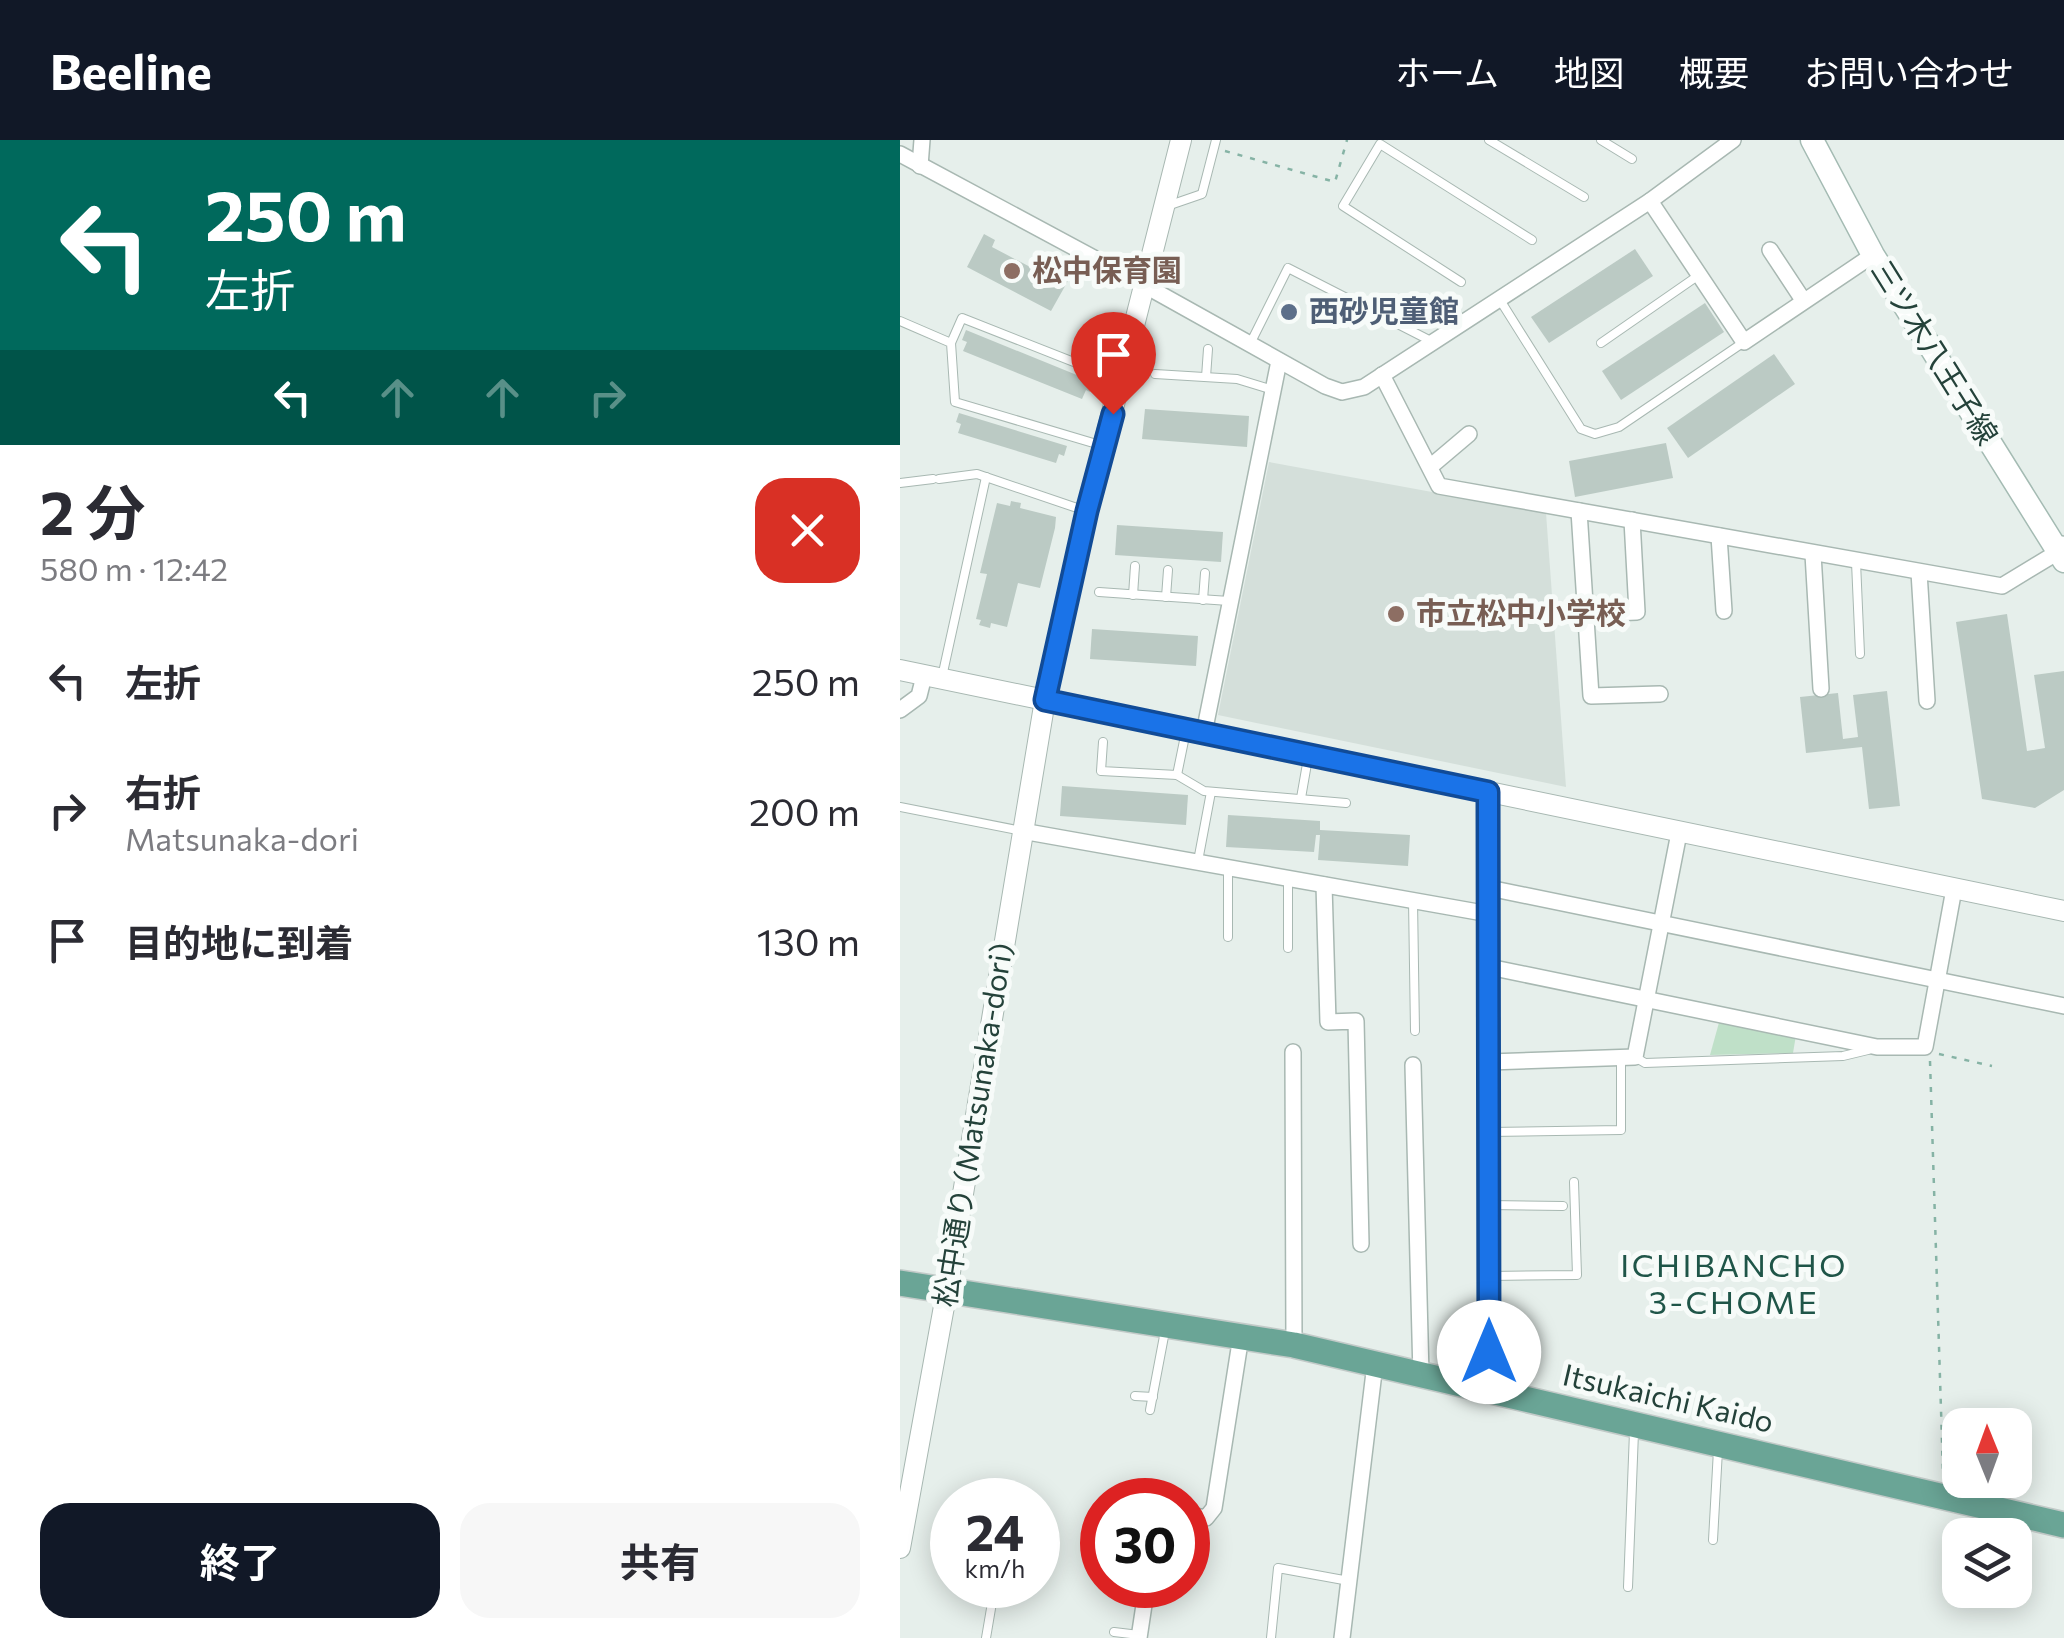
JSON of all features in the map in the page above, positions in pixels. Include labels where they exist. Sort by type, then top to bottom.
[{"type":"main road","name":"三ツ木八王子線","points":[[1812,140],[1873,255],[2062,552]]},
{"type":"main road","name":"Itsukaichi Kaido","points":[[900,1283],[1294,1345],[1942,1498]]},
{"type":"main road","name":"Itsukaichi Kaido","points":[[1944,1498],[2064,1526]]},
{"type":"street","points":[[920,166],[922,140]]},
{"type":"street","points":[[900,154],[1144,284],[1324,386],[1342,392],[1364,387],[1435,343],[1650,201],[1733,140]]},
{"type":"street","name":"松中通り (Matsunaka-dori)","points":[[900,1548],[1045,700],[1087,511],[1166,204],[1176,142]]},
{"type":"street","points":[[1650,201],[1744,342],[1873,255]]},
{"type":"street","points":[[1770,250],[1803,300]]},
{"type":"street","points":[[1195,731],[1231,602],[1279,361]]},
{"type":"street","points":[[1382,375],[1440,486],[2002,586],[2062,552]]},
{"type":"street","points":[[1430,467],[1469,434]]},
{"type":"street","points":[[1580,511],[1590,696],[1660,694]]},
{"type":"street","points":[[1586,614],[1637,612],[1632,520]]},
{"type":"street","points":[[1719,536],[1724,611]]},
{"type":"street","points":[[1813,554],[1821,690]]},
{"type":"street","points":[[1919,572],[1927,701]]},
{"type":"street","points":[[900,670],[2064,912]]},
{"type":"street","points":[[900,710],[919,696],[932,677]]},
{"type":"street","points":[[1488,792],[1489,1390]]},
{"type":"street","points":[[1022,831],[1489,914]]},
{"type":"street","points":[[1489,1062],[1628,1058],[1646,1000],[1679,833]]},
{"type":"street","points":[[1324,885],[1328,1022],[1356,1021],[1361,1244]]},
{"type":"street","points":[[1489,888],[2064,1006]]},
{"type":"street","points":[[1490,967],[1877,1048],[1925,1047],[1954,889]]},
{"type":"street","points":[[1293,1052],[1294,1345]]},
{"type":"street","points":[[1414,1065],[1421,1374]]},
{"type":"street","points":[[1210,1513],[1214,1508],[1241,1336]]},
{"type":"street","points":[[1342,1638],[1376,1364]]},
{"type":"street","points":[[1139,1636],[1143,1608]]},
{"type":"lane","points":[[1394,150],[1399,140]]},
{"type":"lane","points":[[1488,140],[1584,197]]},
{"type":"lane","points":[[1600,140],[1632,158]]},
{"type":"lane","points":[[1166,204],[1172,206],[1202,194],[1215,144]]},
{"type":"lane","points":[[1461,282],[1344,206],[1380,144],[1532,240]]},
{"type":"lane","points":[[1250,344],[1288,268],[1435,343]]},
{"type":"lane","points":[[1601,343],[1699,275]]},
{"type":"lane","points":[[1500,300],[1581,430],[1595,434],[1619,427],[1744,342]]},
{"type":"lane","points":[[1104,447],[956,402],[951,343],[962,318],[1121,381]]},
{"type":"lane","points":[[900,321],[951,343]]},
{"type":"lane","points":[[1206,377],[1208,348]]},
{"type":"lane","points":[[1155,374],[1237,379],[1273,390]]},
{"type":"lane","points":[[900,483],[978,474],[1087,511]]},
{"type":"lane","points":[[932,677],[986,477]]},
{"type":"lane","points":[[1856,562],[1860,654]]},
{"type":"lane","points":[[1134,595],[1136,566]]},
{"type":"lane","points":[[1166,597],[1168,570]]},
{"type":"lane","points":[[1203,600],[1205,573]]},
{"type":"lane","points":[[1099,592],[1231,602]]},
{"type":"lane","points":[[1177,775],[1195,731]]},
{"type":"lane","points":[[1102,742],[1101,771],[1177,775],[1211,792],[1346,802]]},
{"type":"lane","points":[[1301,798],[1309,755]]},
{"type":"lane","points":[[1198,861],[1211,792]]},
{"type":"lane","points":[[900,807],[1022,831]]},
{"type":"lane","points":[[1228,867],[1228,937]]},
{"type":"lane","points":[[1288,878],[1288,948]]},
{"type":"lane","points":[[1413,900],[1415,1031]]},
{"type":"lane","points":[[1489,1132],[1621,1130],[1628,1058],[1645,1063],[1843,1056],[1877,1048]]},
{"type":"lane","points":[[1489,1276],[1576,1276],[1574,1182]]},
{"type":"lane","points":[[1489,1205],[1564,1206]]},
{"type":"lane","points":[[1150,1410],[1166,1325]]},
{"type":"lane","points":[[1135,1396],[1152,1397]]},
{"type":"lane","points":[[1628,1587],[1635,1424]]},
{"type":"lane","points":[[1713,1540],[1718,1444]]},
{"type":"lane","points":[[1271,1638],[1278,1568],[1349,1582]]},
{"type":"lane","points":[[986,1638],[991,1608]]},
{"type":"lane","points":[[1114,1632],[1139,1636]]},
{"type":"path","points":[[1215,144],[1335,182],[1347,140]]},
{"type":"path","points":[[1942,1434],[1930,1052],[1992,1066]]},
{"type":"shaded area","name":"市立松中小学校","points":[[1269,462],[1546,513],[1566,787],[1218,715]]},
{"type":"green space","points":[[1720,1019],[1796,1035],[1793,1053],[1710,1055]]},
{"type":"building","points":[[984,234],[995,240],[992,247],[1053,279],[1057,272],[1069,279],[1051,311],[967,267]]},
{"type":"building","points":[[1635,249],[1653,276],[1549,343],[1531,317]]},
{"type":"building","points":[[1705,303],[1724,332],[1621,400],[1602,371]]},
{"type":"building","points":[[966,330],[1094,382],[1090,392],[1086,390],[1082,399],[963,351]]},
{"type":"building","points":[[1774,354],[1795,384],[1688,458],[1667,428]]},
{"type":"building","points":[[1145,409],[1249,416],[1247,447],[1142,439]]},
{"type":"building","points":[[959,413],[1067,446],[1064,456],[1059,454],[1056,463],[958,433]]},
{"type":"building","points":[[1666,443],[1673,478],[1575,497],[1569,461]]},
{"type":"building","points":[[1011,501],[1021,503],[1020,508],[1056,517],[1055,528],[1040,588],[1018,583],[1007,627],[991,623],[990,628],[979,625],[981,620],[976,619],[987,574],[980,573],[997,503],[1010,506]]},
{"type":"building","points":[[1117,525],[1223,532],[1221,562],[1115,555]]},
{"type":"building","points":[[2007,614],[2027,751],[2045,748],[2034,675],[2064,671],[2064,790],[2035,808],[1982,799],[1956,622]]},
{"type":"building","points":[[1092,629],[1198,636],[1196,666],[1090,659]]},
{"type":"building","points":[[1887,691],[1900,806],[1869,809],[1862,747],[1806,753],[1800,697],[1838,693],[1843,739],[1858,737],[1853,695]]},
{"type":"building","points":[[1062,786],[1188,795],[1186,825],[1060,816]]},
{"type":"building","points":[[1228,815],[1320,821],[1320,830],[1410,835],[1408,866],[1318,860],[1320,835],[1316,835],[1314,852],[1226,847]]},
{"type":"place","name":"松中保育園","points":[[1012,271]]},
{"type":"place","name":"西砂児童館","points":[[1289,312]]},
{"type":"place","name":"市立松中小学校","points":[[1396,614]]},
{"type":"district","name":"ICHIBANCHO 3-CHOME","points":[[1734,1284]]},
{"type":"route","points":[[1113,414],[1045,700],[1488,792],[1489,1352]]}]
